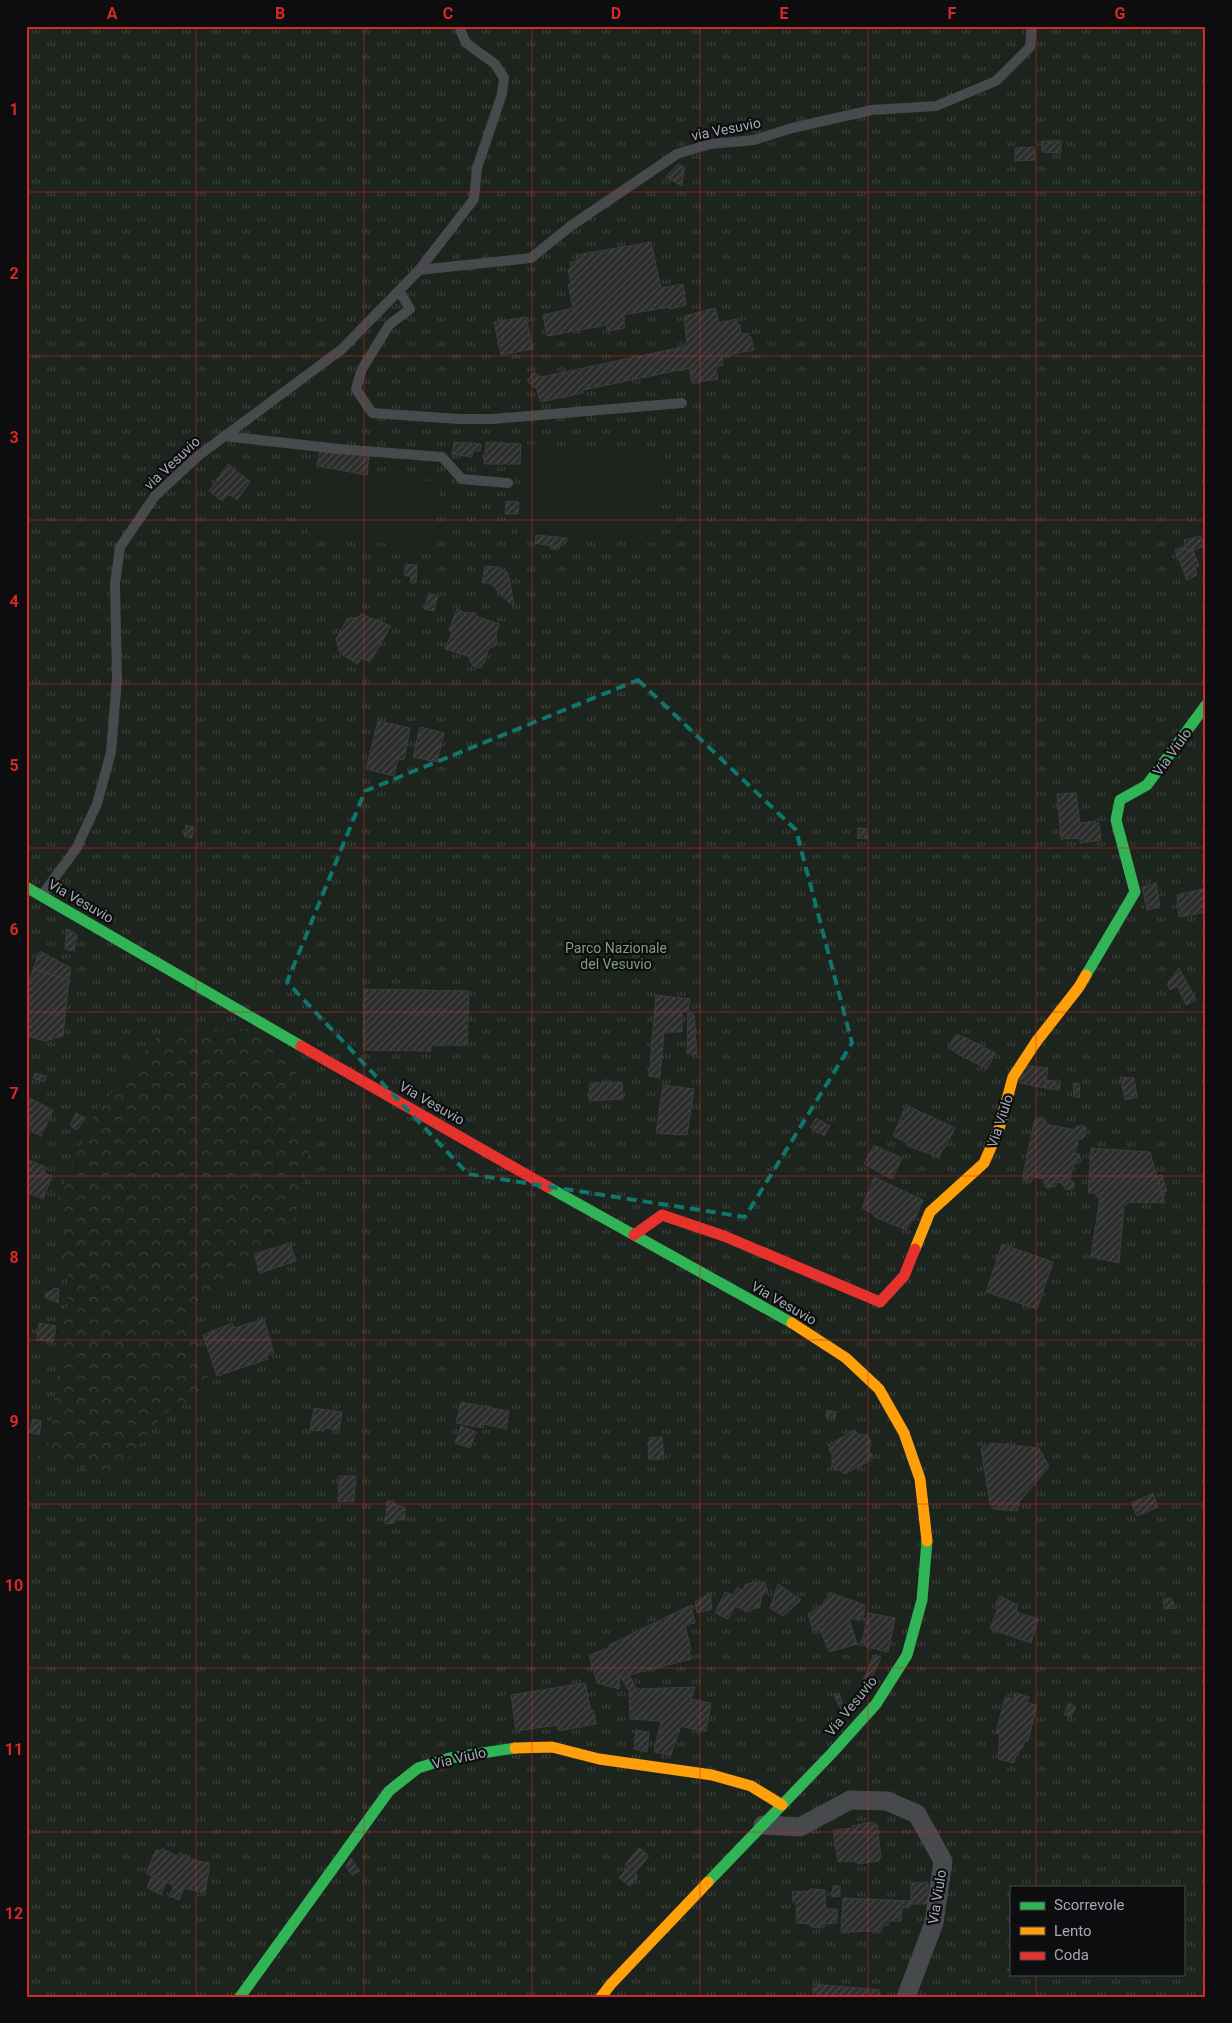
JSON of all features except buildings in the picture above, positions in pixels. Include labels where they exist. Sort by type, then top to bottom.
[{"type":"street","name":"Via Viulo","points":[[634,1235],[662,1215],[724,1236],[880,1302],[904,1276],[930,1212],[984,1163],[1000,1128],[1013,1077],[1036,1042],[1079,987],[1135,892],[1116,820],[1120,800],[1147,785],[1206,705]]},
{"type":"street","name":"Via Vesuvio","points":[[26,887],[503,1162],[796,1325],[846,1358],[879,1390],[904,1433],[920,1479],[928,1535],[922,1600],[907,1655],[876,1704],[611,1984],[601,1997]]},
{"type":"street","name":"Via Viulo","points":[[240,1997],[389,1791],[418,1768],[450,1758],[506,1748],[552,1747],[599,1759],[712,1775],[751,1786],[782,1805]]},
{"type":"street","name":"Via Viulo","points":[[763,1825],[800,1827],[850,1800],[887,1801],[917,1814],[942,1860],[934,1923],[906,1997]]},
{"type":"lane","name":"via Vesuvio","points":[[41,896],[76,849],[97,804],[111,752],[116,680],[115,584],[120,547],[155,496],[198,456],[342,349],[419,270],[474,199],[477,168],[502,94],[504,78],[495,64],[466,43],[460,26]]},
{"type":"lane","name":"via Vesuvio","points":[[419,270],[531,258],[572,225],[677,154],[710,144],[754,140],[792,128],[872,110],[936,106],[996,81],[1030,47],[1032,26]]},
{"type":"lane","points":[[399,291],[410,309],[388,325],[362,369],[356,389],[372,413],[460,419],[492,419],[682,403]]},
{"type":"lane","points":[[224,436],[339,449],[442,457],[462,479],[508,483]]},
{"type":"highlighted area","points":[[638,680],[796,830],[852,1043],[745,1217],[468,1174],[287,982],[365,791]]},
{"type":"green space","name":"Parco Nazionale del Vesuvio","points":[[26,26],[1206,26],[1206,1997],[26,1997]]},
{"type":"green space","points":[[523,444],[665,453],[659,543],[517,534]]},
{"type":"green space","points":[[318,465],[441,483],[431,550],[307,532]]},
{"type":"green space","points":[[251,1029],[298,1058],[289,1112],[310,1142],[301,1195],[290,1228],[189,1317],[213,1394],[167,1411],[113,1477],[47,1455],[69,1288],[57,1199],[97,1110],[162,1031]]},
{"type":"green space","points":[[26,1441],[38,1445],[38,1468],[34,1485],[26,1483]]},
{"type":"traffic: fast","points":[[1086,975],[1135,892],[1116,820],[1120,800],[1147,785],[1206,705]]},
{"type":"traffic: fast","points":[[26,887],[301,1046]]},
{"type":"traffic: fast","points":[[548,1187],[792,1323]]},
{"type":"traffic: fast","points":[[708,1882],[832,1753],[876,1704],[907,1655],[922,1600],[927,1541]]},
{"type":"traffic: fast","points":[[240,1997],[389,1791],[418,1768],[450,1758],[515,1748]]},
{"type":"traffic: slow","points":[[915,1249],[930,1212],[984,1163],[999,1129],[1013,1077],[1036,1042],[1079,987],[1086,975]]},
{"type":"traffic: slow","points":[[792,1323],[846,1358],[879,1389],[904,1433],[920,1479],[927,1541]]},
{"type":"traffic: slow","points":[[515,1748],[552,1747],[599,1759],[712,1775],[751,1786],[782,1805]]},
{"type":"traffic: slow","points":[[601,1997],[611,1984],[708,1882]]},
{"type":"traffic: jam","points":[[301,1046],[548,1187]]},
{"type":"traffic: jam","points":[[634,1235],[662,1215],[724,1236],[880,1302],[904,1276],[915,1249]]}]
